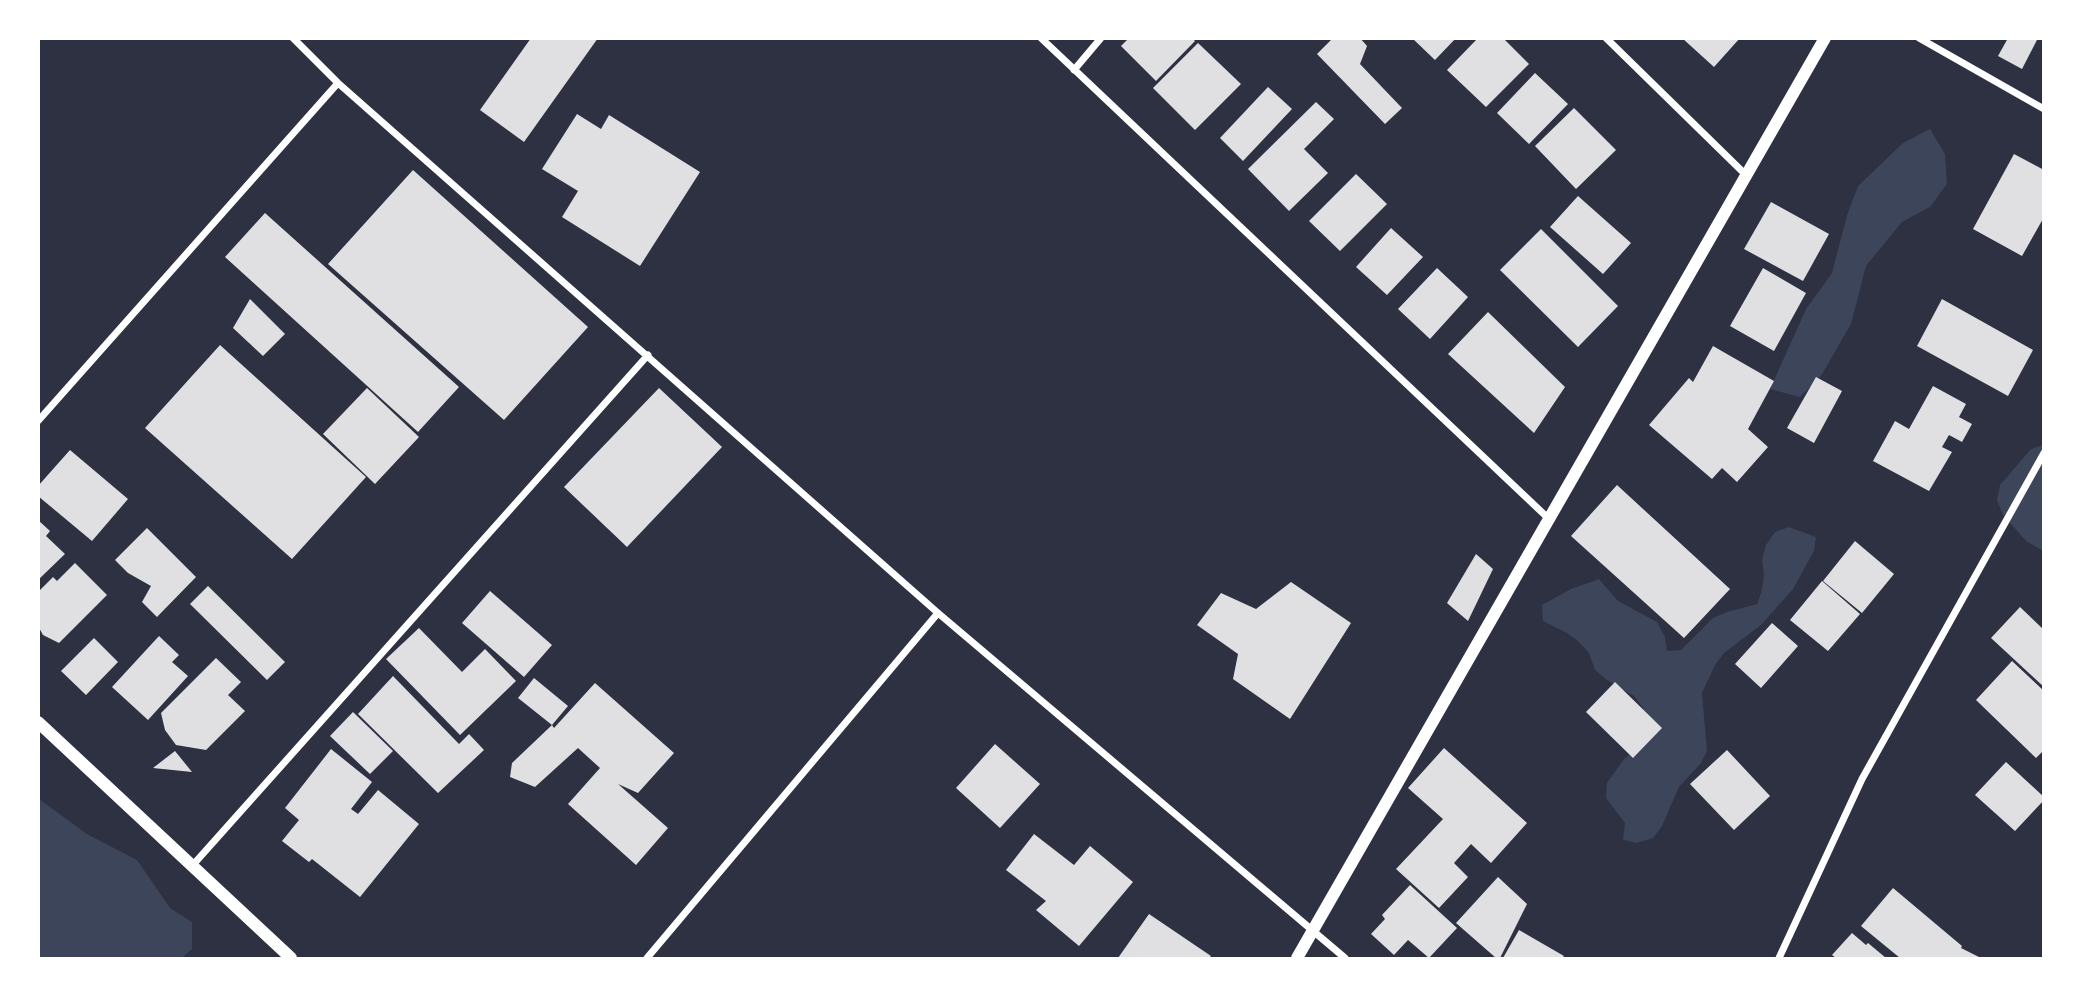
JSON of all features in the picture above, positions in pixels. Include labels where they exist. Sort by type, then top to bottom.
[{"type":"street","points":[[293,38],[338,83],[938,613],[1345,958]]},
{"type":"street","points":[[1041,38],[1548,518]]},
{"type":"street","points":[[1074,70],[1101,38]]},
{"type":"street","points":[[1606,38],[1747,177]]},
{"type":"street","points":[[1297,958],[1825,38]]},
{"type":"street","points":[[1919,38],[2043,109]]},
{"type":"street","points":[[38,421],[338,83]]},
{"type":"street","points":[[192,866],[648,355]]},
{"type":"street","points":[[1779,958],[1862,779],[2043,453]]},
{"type":"street","points":[[647,958],[938,613]]},
{"type":"street","points":[[38,722],[291,958]]},
{"type":"shaded area","points":[[1930,129],[1945,154],[1947,184],[1930,207],[1902,222],[1866,266],[1851,324],[1821,376],[1800,397],[1770,389],[1806,309],[1832,273],[1847,215],[1858,186],[1903,143]]},
{"type":"shaded area","points":[[2043,445],[2043,551],[2026,541],[2003,515],[1997,500],[2000,485],[2031,449]]},
{"type":"shaded area","points":[[1789,527],[1816,537],[1814,551],[1793,589],[1761,625],[1724,653],[1715,665],[1702,693],[1707,751],[1701,763],[1679,787],[1662,826],[1653,838],[1637,843],[1623,840],[1625,823],[1606,798],[1607,783],[1624,759],[1635,750],[1646,723],[1643,708],[1634,696],[1595,670],[1589,653],[1578,641],[1543,621],[1542,605],[1571,589],[1599,579],[1618,601],[1657,622],[1665,637],[1667,651],[1681,650],[1713,618],[1757,604],[1762,590],[1762,559],[1766,545],[1775,532]]},
{"type":"shaded area","points":[[39,799],[87,834],[137,860],[170,908],[192,922],[192,949],[182,958],[39,958]]},
{"type":"building","points":[[531,38],[598,38],[524,142],[480,110]]},
{"type":"building","points":[[1129,38],[1192,38],[1195,41],[1156,81],[1121,46]]},
{"type":"building","points":[[1333,38],[1360,38],[1367,46],[1360,64],[1402,108],[1385,124],[1317,54]]},
{"type":"building","points":[[1412,38],[1456,38],[1435,60]]},
{"type":"building","points":[[1478,38],[1503,38],[1529,64],[1486,107],[1447,70]]},
{"type":"building","points":[[1682,38],[1740,38],[1714,67]]},
{"type":"building","points":[[2008,38],[2038,38],[2022,69],[1998,56]]},
{"type":"building","points":[[1198,43],[1241,84],[1195,130],[1153,88]]},
{"type":"building","points":[[1535,73],[1568,104],[1529,144],[1497,113]]},
{"type":"building","points":[[1268,87],[1292,109],[1243,161],[1220,138]]},
{"type":"building","points":[[1316,102],[1334,119],[1304,149],[1328,173],[1289,211],[1248,169]]},
{"type":"building","points":[[1574,108],[1616,150],[1576,189],[1535,146]]},
{"type":"building","points":[[577,114],[601,129],[609,115],[700,172],[640,266],[562,217],[578,191],[542,169]]},
{"type":"building","points":[[2014,154],[2044,170],[2044,217],[2022,256],[1973,229]]},
{"type":"building","points":[[413,170],[588,327],[504,420],[328,264]]},
{"type":"building","points":[[1356,174],[1387,204],[1340,251],[1309,221]]},
{"type":"building","points":[[1578,196],[1631,243],[1603,274],[1550,227]]},
{"type":"building","points":[[1771,202],[1829,234],[1803,281],[1744,249]]},
{"type":"building","points":[[265,213],[459,387],[418,432],[225,257]]},
{"type":"building","points":[[1391,228],[1423,257],[1387,295],[1356,267]]},
{"type":"building","points":[[1541,229],[1618,306],[1578,347],[1500,270]]},
{"type":"building","points":[[1437,268],[1468,297],[1430,339],[1398,309]]},
{"type":"building","points":[[1763,268],[1806,293],[1774,351],[1730,326]]},
{"type":"building","points":[[250,299],[285,334],[263,356],[233,328]]},
{"type":"building","points":[[1942,299],[2033,350],[2008,396],[1917,346]]},
{"type":"building","points":[[1488,312],[1565,387],[1534,433],[1448,354]]},
{"type":"building","points":[[220,345],[366,477],[292,559],[145,428]]},
{"type":"building","points":[[1713,346],[1774,381],[1748,429],[1768,447],[1737,482],[1722,468],[1712,479],[1649,425],[1689,378],[1693,382]]},
{"type":"building","points":[[1816,377],[1842,391],[1814,443],[1787,428]]},
{"type":"building","points":[[1933,386],[1966,404],[1959,417],[1972,424],[1962,442],[1949,435],[1942,447],[1952,452],[1929,491],[1873,461],[1895,421],[1909,429]]},
{"type":"building","points":[[367,388],[419,437],[375,484],[323,434]]},
{"type":"building","points":[[659,388],[722,447],[627,547],[564,487]]},
{"type":"building","points":[[70,450],[128,499],[92,541],[38,496],[38,486]]},
{"type":"building","points":[[1617,485],[1730,589],[1684,638],[1571,536]]},
{"type":"building","points":[[38,520],[50,531],[46,536],[65,554],[38,580]]},
{"type":"building","points":[[147,528],[196,577],[157,617],[142,602],[151,586],[128,573],[115,560]]},
{"type":"building","points":[[1855,541],[1894,574],[1862,613],[1823,581]]},
{"type":"building","points":[[1476,554],[1493,569],[1468,621],[1447,603]]},
{"type":"building","points":[[75,563],[107,595],[59,643],[43,635],[38,626],[38,592],[53,577],[57,581]]},
{"type":"building","points":[[1822,581],[1860,614],[1828,651],[1790,620]]},
{"type":"building","points":[[1291,582],[1351,623],[1290,719],[1233,679],[1238,654],[1197,625],[1221,593],[1256,609]]},
{"type":"building","points":[[208,586],[285,662],[267,680],[190,604]]},
{"type":"building","points":[[490,591],[552,645],[524,677],[462,623]]},
{"type":"building","points":[[2020,607],[2044,630],[2044,687],[1991,638]]},
{"type":"building","points":[[1772,623],[1798,646],[1761,688],[1735,664]]},
{"type":"building","points":[[419,628],[462,672],[485,649],[516,681],[460,735],[386,659]]},
{"type":"building","points":[[159,636],[179,655],[172,662],[188,676],[148,720],[112,687]]},
{"type":"building","points":[[94,638],[118,662],[86,695],[61,671]]},
{"type":"building","points":[[216,658],[241,682],[228,695],[245,711],[206,750],[176,745],[165,730],[161,713]]},
{"type":"building","points":[[2012,661],[2044,691],[2044,750],[2036,758],[1976,700]]},
{"type":"building","points":[[393,676],[459,744],[469,734],[484,750],[438,793],[358,714]]},
{"type":"building","points":[[534,678],[568,706],[552,725],[518,698]]},
{"type":"building","points":[[1615,682],[1662,728],[1633,758],[1586,712]]},
{"type":"building","points":[[595,683],[674,753],[638,793],[618,784],[668,828],[636,865],[568,804],[600,768],[578,748],[535,787],[510,777],[512,763],[552,725],[554,728]]},
{"type":"building","points":[[353,712],[393,751],[370,774],[330,736]]},
{"type":"building","points":[[995,744],[1040,784],[1000,828],[956,788]]},
{"type":"building","points":[[1444,748],[1527,823],[1491,863],[1471,844],[1454,863],[1468,877],[1439,908],[1396,869],[1443,819],[1408,788]]},
{"type":"building","points":[[331,749],[372,782],[351,809],[358,814],[378,790],[419,824],[360,897],[312,859],[309,862],[282,841],[299,820],[285,808]]},
{"type":"building","points":[[1727,750],[1770,796],[1734,830],[1690,784]]},
{"type":"building","points":[[175,751],[192,772],[153,768]]},
{"type":"building","points":[[2006,762],[2044,797],[2015,831],[1975,795]]},
{"type":"building","points":[[1034,834],[1074,865],[1090,846],[1133,882],[1079,946],[1036,910],[1046,901],[1006,870]]},
{"type":"building","points":[[1498,877],[1527,904],[1500,958],[1496,958],[1456,923]]},
{"type":"building","points":[[1410,885],[1457,928],[1429,958],[1408,940],[1394,955],[1371,934],[1385,919],[1382,915]]},
{"type":"building","points":[[1893,888],[1962,946],[1961,948],[1981,958],[1900,958],[1861,926]]},
{"type":"building","points":[[1149,914],[1211,956],[1118,958]]},
{"type":"building","points":[[1519,930],[1564,956],[1503,958]]},
{"type":"building","points":[[1852,933],[1886,958],[1836,958],[1832,955]]}]
